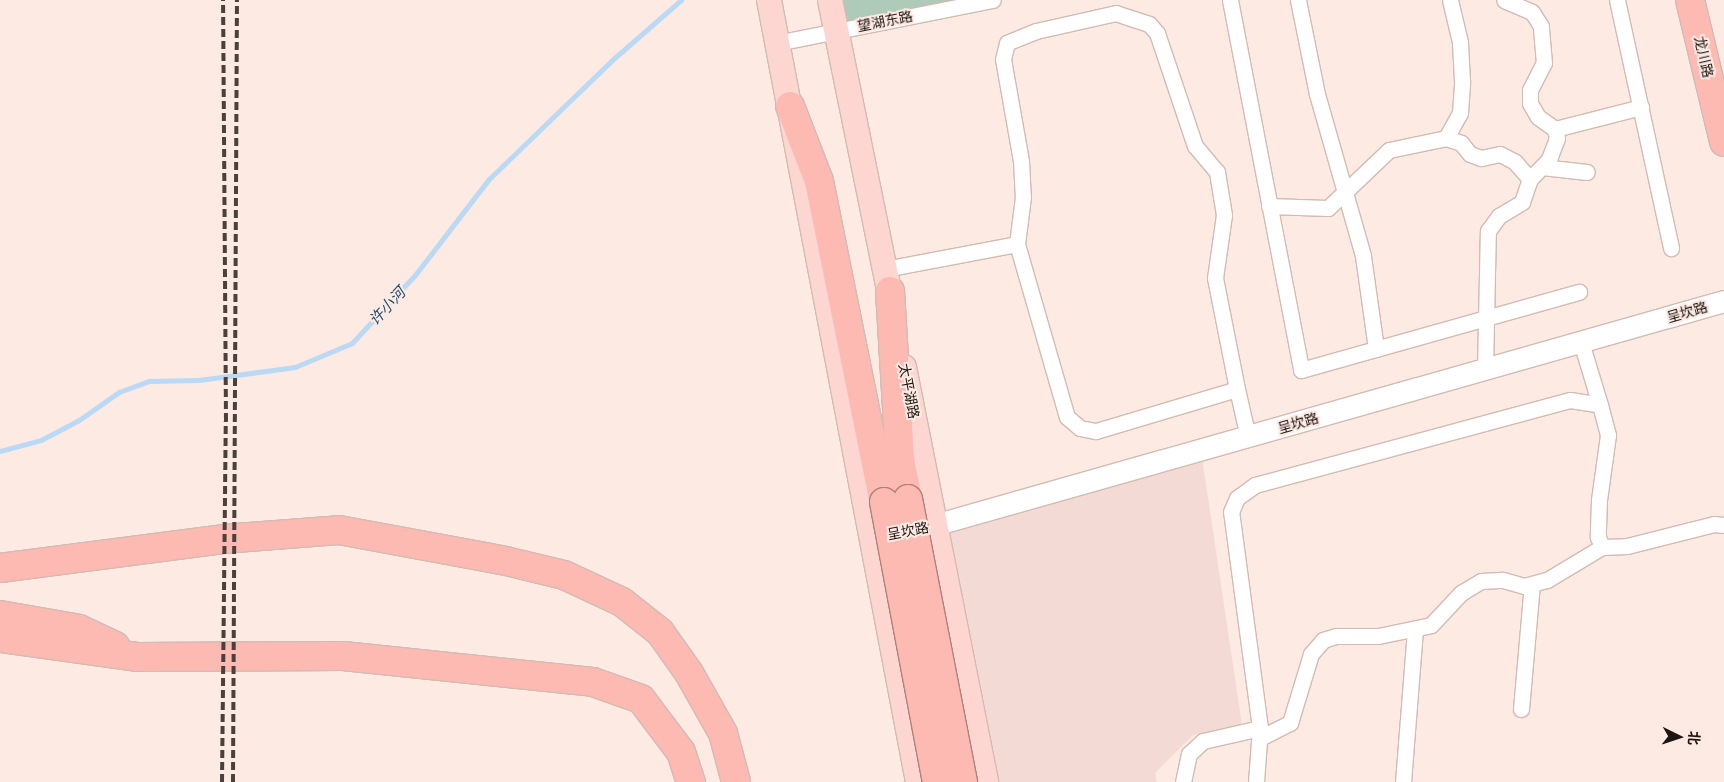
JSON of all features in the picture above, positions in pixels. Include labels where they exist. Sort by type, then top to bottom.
[{"type":"highway","name":"龙川路","points":[[1690,0],[1724,142]]},
{"type":"highway","points":[[790,106],[819,181],[963,782]]},
{"type":"highway","points":[[887,280],[900,461],[896,501],[937,782]]},
{"type":"highway","points":[[0,568],[223,539],[339,530],[564,575],[622,602],[660,632],[690,673],[723,733],[736,782]]},
{"type":"highway","points":[[0,615],[80,629],[137,657]]},
{"type":"highway","points":[[0,638],[137,657],[343,656],[594,682],[641,699],[681,752],[691,782]]},
{"type":"main road","points":[[769,0],[918,782]]},
{"type":"main road","name":"太平湖路","points":[[830,0],[986,782]]},
{"type":"street","name":"望湖东路","points":[[777,43],[993,0]]},
{"type":"street","points":[[1230,0],[1302,370],[1579,292]]},
{"type":"street","points":[[1298,0],[1318,94],[1344,194],[1363,256],[1376,349]]},
{"type":"street","points":[[1446,138],[1460,113],[1462,81],[1460,42],[1450,0]]},
{"type":"street","points":[[1504,0],[1532,12],[1541,26],[1544,63],[1530,90],[1530,103],[1538,117],[1555,129],[1641,107]]},
{"type":"street","points":[[1617,0],[1671,248]]},
{"type":"street","points":[[1237,389],[1096,431],[1080,428],[1067,417],[1017,244],[1022,188],[1021,161],[1003,59],[1007,43],[1036,31],[1116,13],[1148,24],[1157,32],[1195,146],[1217,172],[1224,215],[1215,278],[1248,437]]},
{"type":"street","points":[[1485,369],[1488,231],[1499,216],[1522,202],[1530,179],[1542,167],[1556,146],[1555,129]]},
{"type":"street","points":[[1269,206],[1328,208],[1344,194],[1366,169],[1389,150],[1446,138],[1462,143],[1470,154],[1481,158],[1500,154],[1515,162],[1530,179]]},
{"type":"street","points":[[1542,167],[1587,172]]},
{"type":"street","points":[[887,280],[1017,244]]},
{"type":"street","name":"呈坎路","points":[[871,538],[935,526],[1724,301]]},
{"type":"street","points":[[1581,342],[1608,435],[1599,500],[1598,537],[1602,547]]},
{"type":"street","points":[[1256,782],[1260,733],[1230,512],[1237,498],[1255,485],[1570,400],[1600,405]]},
{"type":"street","points":[[1183,782],[1189,754],[1203,741],[1260,733],[1290,723],[1311,654],[1323,640],[1336,636],[1378,636],[1415,629],[1431,624],[1461,593],[1481,581],[1503,580],[1524,586],[1547,580],[1602,547],[1627,546],[1714,524],[1724,525]]},
{"type":"street","points":[[1520,709],[1532,584]]},
{"type":"street","points":[[1403,782],[1415,629]]},
{"type":"shaded area","points":[[1201,451],[1242,725],[1193,735],[1155,773],[1157,782],[986,782],[935,526]]},
{"type":"green space","points":[[830,0],[993,0],[836,30]]},
{"type":"waterway","name":"许小河","points":[[0,451],[41,440],[79,420],[119,392],[150,381],[199,380],[295,367],[352,343],[415,275],[489,179],[611,61],[681,0]]},
{"type":"railway","points":[[222,782],[226,421],[223,0]]},
{"type":"railway","points":[[233,782],[237,0]]}]
